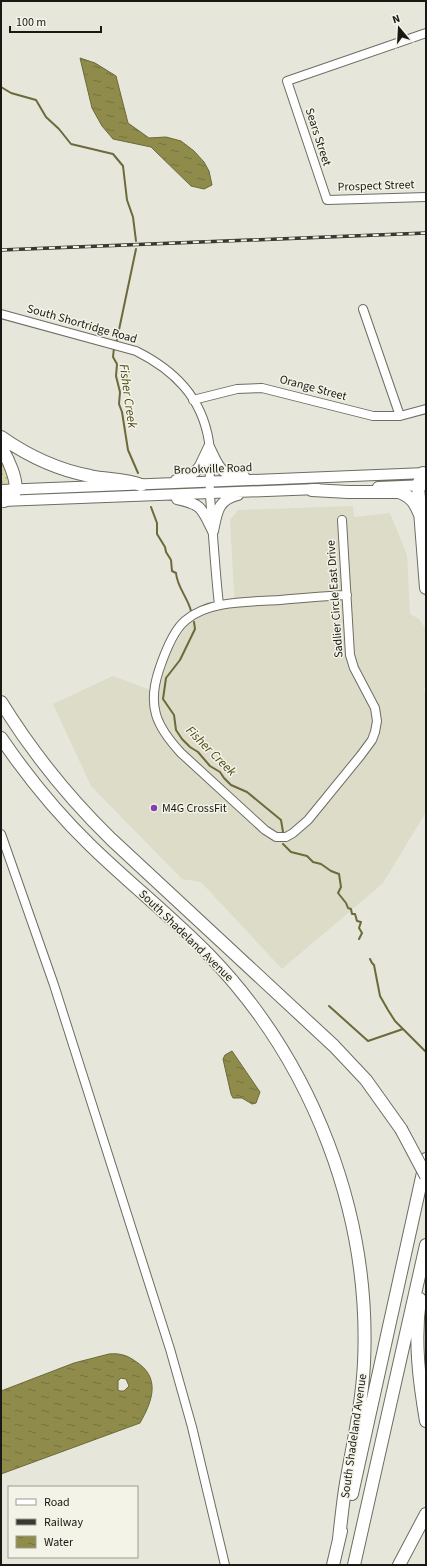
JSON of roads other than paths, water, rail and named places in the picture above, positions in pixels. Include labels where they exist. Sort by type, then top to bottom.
[{"type":"highway","points":[[1,437],[36,458],[65,470],[92,477],[132,481],[141,485]]},
{"type":"highway","points":[[1,447],[11,467],[15,490],[13,495],[2,498]]},
{"type":"highway","points":[[424,479],[421,517],[426,588]]},
{"type":"highway","points":[[312,490],[400,492],[410,497],[414,501],[421,517]]},
{"type":"highway","name":"South Shadeland Avenue","points":[[1,702],[38,757],[78,805],[111,839],[344,1056],[373,1088],[401,1129],[426,1176]]},
{"type":"highway","name":"South Shadeland Avenue","points":[[1,738],[34,783],[70,825],[200,947],[239,990],[266,1025],[284,1053],[305,1091],[323,1131],[338,1171],[351,1220],[361,1281],[364,1326],[364,1364],[361,1402],[346,1484],[339,1538]]},
{"type":"highway","points":[[333,1565],[354,1486],[426,1160]]},
{"type":"highway","points":[[354,1565],[426,1245]]},
{"type":"highway","points":[[426,1255],[419,1311],[417,1350],[420,1390],[426,1421]]},
{"type":"highway","points":[[399,1565],[425,1517]]},
{"type":"main road","points":[[209,447],[214,461],[223,471],[237,476],[248,476],[266,480]]},
{"type":"main road","points":[[166,484],[195,472],[200,466],[209,447]]},
{"type":"main road","name":"Brookville Road","points":[[15,490],[266,480],[424,479]]},
{"type":"main road","name":"Brookville Road","points":[[2,498],[164,496],[312,490],[424,479]]},
{"type":"main road","points":[[213,531],[218,510],[223,502],[232,497],[253,492]]},
{"type":"main road","points":[[164,496],[189,501],[196,504],[202,510],[213,531]]},
{"type":"street","name":"Sears Street","points":[[327,200],[287,81],[426,33]]},
{"type":"street","name":"Prospect Street","points":[[327,200],[426,197]]},
{"type":"street","points":[[363,308],[400,416]]},
{"type":"street","name":"South Shortridge Road","points":[[1,314],[136,351],[154,360],[170,372],[185,387],[203,420],[209,447],[210,493],[219,605]]},
{"type":"street","name":"Orange Street","points":[[193,400],[237,389],[262,388],[373,416],[400,416],[426,409]]},
{"type":"street","name":"Sadlier Circle East Drive","points":[[219,605],[201,611],[188,618],[176,631],[164,656],[154,684],[153,696],[156,713],[167,736],[181,753],[269,833],[281,838],[291,834],[308,820],[361,755],[374,735],[377,719],[374,705],[357,675],[351,659],[342,520]]},
{"type":"street","points":[[219,605],[347,595]]},
{"type":"street","points":[[1,834],[54,984],[170,1349],[192,1427],[225,1565]]},
{"type":"water","points":[[80,58],[95,63],[116,76],[128,123],[149,138],[166,137],[181,141],[194,151],[204,162],[209,171],[212,185],[204,189],[191,186],[151,147],[113,139],[102,126],[92,108]]},
{"type":"water","points":[[232,1051],[260,1092],[256,1103],[252,1104],[242,1098],[233,1098],[231,1094],[223,1059],[225,1055]]},
{"type":"water","points":[[109,1354],[116,1354],[129,1357],[143,1367],[149,1374],[152,1389],[148,1406],[140,1423],[1,1474],[1,1391],[74,1363]],"holes":[[[121,1378],[126,1379],[129,1386],[124,1391],[118,1390],[118,1381]]]},
{"type":"waterway","name":"Fisher Creek","points":[[1,87],[11,93],[36,100],[46,117],[59,129],[71,144],[113,154],[123,166],[127,200],[133,217],[136,241]]},
{"type":"waterway","name":"Fisher Creek","points":[[116,344],[136,249]]},
{"type":"waterway","name":"Fisher Creek","points":[[114,348],[113,357],[117,364],[116,376],[120,392],[119,404],[122,412],[128,450],[138,473]]},
{"type":"waterway","name":"Fisher Creek","points":[[151,507],[157,523],[157,534],[171,560],[172,571],[176,573],[178,583],[191,611]]},
{"type":"waterway","name":"Fisher Creek","points":[[194,622],[195,629],[180,660],[166,678],[163,699],[174,715],[176,730],[182,739],[198,752],[210,766],[220,772],[231,785],[247,792],[281,820],[283,832]]},
{"type":"waterway","name":"Fisher Creek","points":[[283,844],[291,852],[307,856],[313,862],[321,864],[331,871],[339,874],[341,887],[338,893],[348,908],[351,909],[352,914],[355,914],[357,921],[361,922],[359,928],[362,933],[359,939]]},
{"type":"waterway","name":"Fisher Creek","points":[[370,959],[374,965],[380,996],[388,1010],[395,1021],[426,1052]]},
{"type":"waterway","points":[[329,1006],[368,1041],[403,1029]]},
{"type":"railway","points":[[1,250],[426,233]]},
{"type":"place","name":"M4G CrossFit","points":[[154,808]]}]
